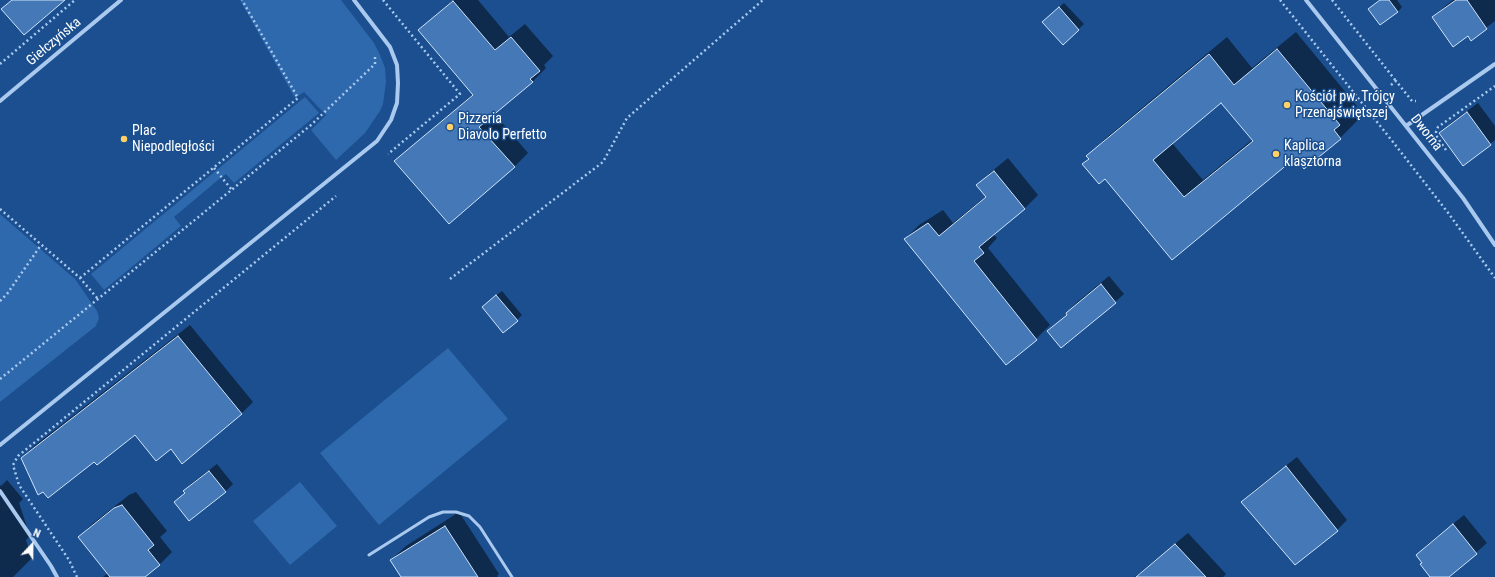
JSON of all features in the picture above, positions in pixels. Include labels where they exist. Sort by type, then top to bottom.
[{"type":"street","name":"Giełczyńska","points":[[0,101],[121,0]]},
{"type":"street","points":[[0,445],[377,141],[391,120],[397,103],[397,65],[390,47],[354,0]]},
{"type":"street","name":"Dworna","points":[[1306,0],[1463,198],[1495,245]]},
{"type":"street","points":[[1406,126],[1495,64]]},
{"type":"street","points":[[0,491],[57,577]]},
{"type":"lane","points":[[369,555],[429,517],[443,512],[456,512],[469,516],[480,527],[512,577]]},
{"type":"path","points":[[0,64],[75,0]]},
{"type":"path","points":[[383,0],[460,94],[387,154]]},
{"type":"path","points":[[450,279],[603,162],[627,118],[763,0]]},
{"type":"path","points":[[1280,0],[1394,142],[1449,214],[1495,278]]},
{"type":"path","points":[[1332,0],[1412,101],[1419,99]]},
{"type":"path","points":[[80,278],[298,98],[244,1]]},
{"type":"path","points":[[0,379],[311,125],[375,64],[376,58],[374,51]]},
{"type":"path","points":[[1364,106],[1396,81]]},
{"type":"path","points":[[1451,156],[1437,137],[1436,132],[1438,127],[1495,86]]},
{"type":"path","points":[[214,168],[232,190]]},
{"type":"path","points":[[77,577],[69,560],[19,485],[14,465],[18,456],[338,195]]},
{"type":"path","points":[[0,209],[80,278],[98,299]]},
{"type":"path","points":[[0,301],[7,294],[41,245]]},
{"type":"shaded area","points":[[240,0],[341,0],[374,43],[385,68],[386,82],[383,104],[365,133],[336,160],[311,130],[326,115],[304,92],[295,98]]},
{"type":"shaded area","points":[[305,97],[319,113],[234,183],[226,174],[218,180],[174,217],[181,226],[104,290],[91,274]]},
{"type":"shaded area","points":[[0,214],[75,279],[97,311],[99,318],[96,326],[0,402]]},
{"type":"shaded area","points":[[448,348],[508,419],[379,525],[320,453]]},
{"type":"shaded area","points":[[300,482],[337,526],[290,565],[253,521]]},
{"type":"building","points":[[12,0],[65,0],[24,35],[1,9]]},
{"type":"building","points":[[1380,0],[1389,0],[1398,12],[1380,25],[1368,9]]},
{"type":"building","points":[[1456,0],[1467,0],[1487,29],[1471,41],[1468,36],[1453,47],[1432,17]]},
{"type":"building","points":[[453,1],[495,50],[511,37],[540,71],[530,79],[533,82],[479,127],[515,167],[449,224],[394,161],[473,95],[418,30]]},
{"type":"building","points":[[1059,7],[1079,30],[1063,45],[1042,22]]},
{"type":"building","points":[[1277,49],[1340,125],[1334,130],[1341,139],[1304,169],[1295,158],[1172,260],[1105,179],[1099,184],[1082,164],[1089,159],[1086,156],[1209,54],[1234,85]],"holes":[[[1221,103],[1253,141],[1184,197],[1153,160]]]},
{"type":"building","points":[[1467,112],[1491,145],[1463,166],[1439,133]]},
{"type":"building","points":[[994,171],[1025,209],[979,247],[984,253],[974,261],[1037,340],[1006,365],[904,239],[928,223],[939,236],[986,197],[976,185]]},
{"type":"building","points":[[1101,284],[1116,303],[1061,348],[1047,331]]},
{"type":"building","points":[[496,295],[518,321],[503,333],[482,307]]},
{"type":"building","points":[[178,336],[242,414],[182,464],[171,449],[156,461],[135,435],[97,465],[94,462],[48,498],[43,492],[38,495],[21,458]]},
{"type":"building","points":[[1286,466],[1338,531],[1295,565],[1241,502]]},
{"type":"building","points":[[209,471],[226,492],[189,521],[174,502],[185,493],[183,491]]},
{"type":"building","points":[[122,505],[154,545],[148,550],[160,565],[145,577],[110,577],[78,537],[114,508]]},
{"type":"building","points":[[1453,524],[1477,554],[1449,577],[1430,577],[1420,564],[1422,563],[1416,555]]},
{"type":"building","points":[[445,526],[478,577],[401,577],[390,560]]},
{"type":"building","points":[[1175,544],[1206,577],[1136,577]]},
{"type":"place","name":"Kościół pw. Trójcy Przenajświętszej","points":[[1287,105]]},
{"type":"place","name":"Pizzeria Diavolo Perfetto","points":[[450,127]]},
{"type":"place","name":"Plac Niepodległości","points":[[124,139]]},
{"type":"place","name":"Kaplica klasztorna","points":[[1276,154]]}]
